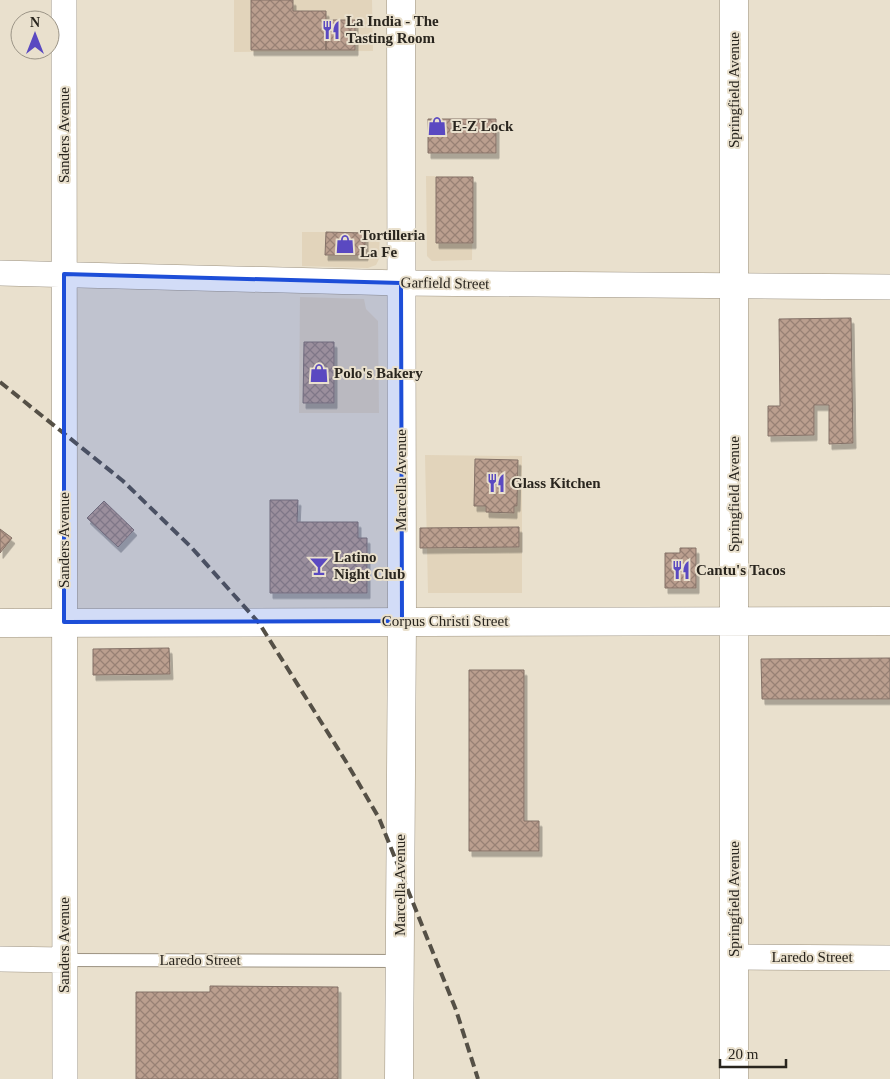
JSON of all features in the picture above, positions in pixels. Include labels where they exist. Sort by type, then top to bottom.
[{"type":"main road","name":"Marcella Avenue","points":[[399,1079],[402,621],[401,0]]},
{"type":"main road","name":"Springfield Avenue","points":[[734,0],[734,1079]]},
{"type":"main road","name":"Corpus Christi Street","points":[[0,622],[890,621]]},
{"type":"street","name":"Sanders Avenue","points":[[64,0],[65,1079]]},
{"type":"street","name":"Garfield Street","points":[[0,273],[401,282],[890,287]]},
{"type":"street","name":"Laredo Street","points":[[734,957],[890,958]]},
{"type":"street","name":"Laredo Street","points":[[0,959],[64,960]]},
{"type":"lane","name":"Laredo Street","points":[[64,960],[400,961]]},
{"type":"highlighted area","points":[[64,274],[401,283],[402,621],[64,622]]},
{"type":"shaded area","points":[[234,0],[372,0],[373,51],[234,52]]},
{"type":"shaded area","points":[[426,176],[473,177],[472,260],[432,261],[427,256]]},
{"type":"shaded area","points":[[302,232],[380,232],[379,259],[376,265],[368,268],[302,266]]},
{"type":"shaded area","points":[[300,297],[364,299],[366,309],[378,321],[379,413],[299,413]]},
{"type":"shaded area","points":[[425,455],[522,456],[522,593],[428,593]]},
{"type":"building","points":[[251,0],[293,0],[293,11],[326,11],[326,50],[251,50]]},
{"type":"building","points":[[326,20],[355,20],[355,50],[326,50]]},
{"type":"building","points":[[428,119],[496,119],[496,153],[428,153]]},
{"type":"building","points":[[436,177],[473,177],[473,243],[436,243]]},
{"type":"building","name":"Tortilleria La Fe","points":[[326,232],[365,233],[365,255],[325,255]]},
{"type":"building","points":[[851,318],[853,443],[829,444],[829,405],[814,405],[814,435],[768,436],[768,406],[780,406],[779,319]]},
{"type":"building","name":"Polo's Bakery","points":[[304,342],[334,342],[334,403],[303,403]]},
{"type":"building","name":"Glass Kitchen","points":[[475,459],[518,460],[517,506],[514,506],[514,513],[486,512],[486,506],[474,506]]},
{"type":"building","name":"Latino Night Club","points":[[270,500],[298,500],[297,522],[358,522],[358,538],[367,538],[367,593],[270,593]]},
{"type":"building","points":[[104,501],[134,530],[118,547],[87,518]]},
{"type":"building","points":[[519,527],[519,547],[420,548],[420,528]]},
{"type":"building","points":[[0,529],[12,538],[0,553]]},
{"type":"building","name":"Cantu's Tacos","points":[[680,548],[696,548],[696,588],[665,588],[665,553],[680,553]]},
{"type":"building","points":[[169,648],[170,674],[93,675],[93,649]]},
{"type":"building","points":[[890,658],[890,699],[762,699],[761,659]]},
{"type":"building","points":[[469,670],[524,670],[524,821],[539,821],[539,851],[469,851]]},
{"type":"building","points":[[210,986],[338,987],[338,1079],[136,1079],[136,992],[210,992]]},
{"type":"railway","points":[[0,382],[123,481],[191,547],[259,623],[379,818],[456,1010],[478,1079]]},
{"type":"place","name":"La India - The Tasting Room","points":[[331,30]]},
{"type":"place","name":"E-Z Lock","points":[[437,126]]},
{"type":"place","name":"Tortilleria La Fe","points":[[345,244]]},
{"type":"place","name":"Polo's Bakery","points":[[319,373]]},
{"type":"place","name":"Glass Kitchen","points":[[496,483]]},
{"type":"place","name":"Latino Night Club","points":[[319,566]]},
{"type":"place","name":"Cantu's Tacos","points":[[681,570]]}]
